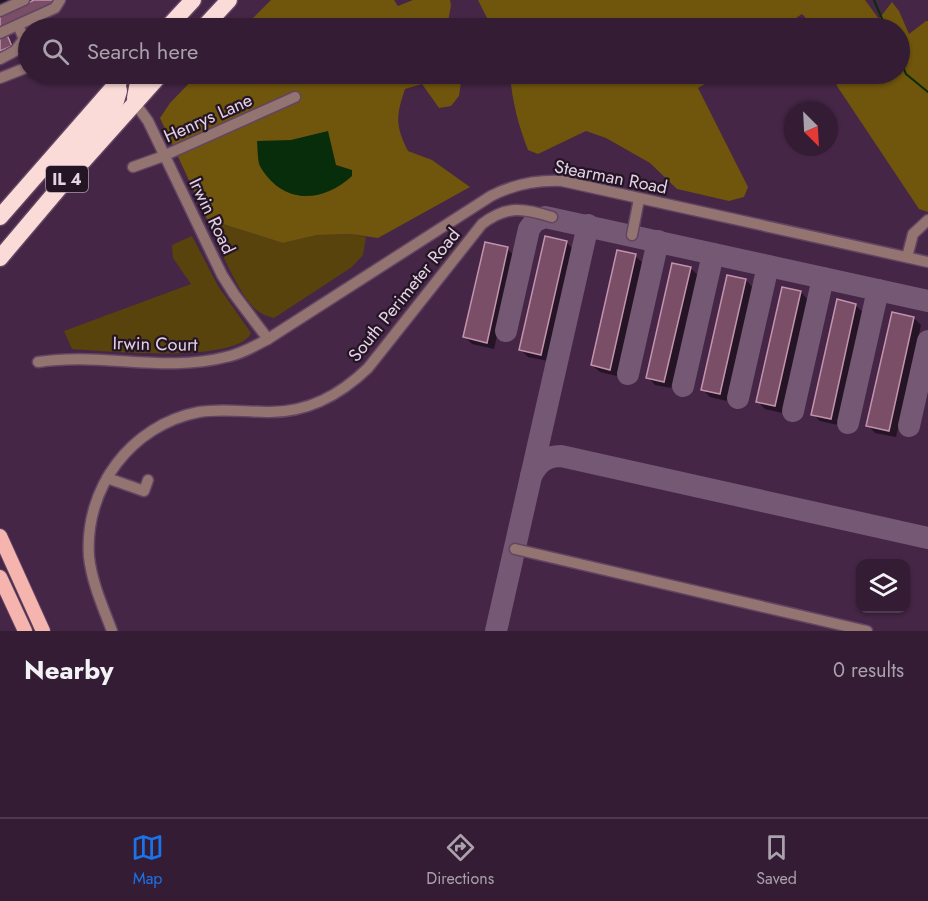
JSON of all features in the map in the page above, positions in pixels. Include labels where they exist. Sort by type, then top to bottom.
[{"type":"highway","points":[[177,18],[194,0]]},
{"type":"highway","points":[[191,18],[206,0]]},
{"type":"highway","points":[[213,18],[230,0]]},
{"type":"highway","name":"IL 4","points":[[0,217],[6,206],[109,84]]},
{"type":"highway","points":[[2,256],[11,235],[116,101],[119,91],[118,84]]},
{"type":"highway","points":[[135,102],[138,84]]},
{"type":"highway","name":"IL 4","points":[[2,256],[152,84]]},
{"type":"main road","points":[[0,536],[43,631]]},
{"type":"main road","points":[[0,577],[25,631]]},
{"type":"street","points":[[0,11],[24,0]]},
{"type":"street","points":[[33,18],[55,8],[60,0]]},
{"type":"street","points":[[0,33],[18,25]]},
{"type":"street","points":[[0,58],[15,51],[18,47]]},
{"type":"street","points":[[0,78],[18,71]]},
{"type":"street","name":"Irwin Road","points":[[122,84],[148,121],[218,268],[234,294],[268,339]]},
{"type":"street","name":"Henrys Lane","points":[[133,167],[295,97]]},
{"type":"street","name":"Stearman Road","points":[[268,339],[503,189],[531,182],[562,182],[928,262]]},
{"type":"street","points":[[632,235],[639,199]]},
{"type":"street","name":"South Perimeter Road","points":[[112,631],[95,584],[89,557],[92,515],[106,478],[137,440],[177,418],[213,410],[286,411],[315,404],[341,392],[368,368],[482,225],[497,214],[521,209],[552,217]]},
{"type":"street","points":[[907,257],[913,234],[928,220]]},
{"type":"street","name":"Irwin Court","points":[[38,362],[76,359],[194,362],[227,357],[252,348],[268,339]]},
{"type":"street","points":[[106,478],[144,491],[148,480]]},
{"type":"street","points":[[515,549],[867,631]]},
{"type":"shaded area","points":[[271,0],[394,0],[398,6],[413,0],[450,0],[451,5],[449,18],[253,18]]},
{"type":"shaded area","points":[[478,0],[865,0],[878,18],[806,18],[802,14],[796,18],[487,18]]},
{"type":"shaded area","points":[[892,2],[902,18],[880,18]]},
{"type":"shaded area","points":[[928,21],[928,212],[919,209],[836,84],[910,84],[910,33]]},
{"type":"shaded area","points":[[188,84],[422,84],[405,89],[400,106],[399,127],[408,151],[432,160],[470,187],[378,238],[350,234],[317,235],[283,243],[207,219],[160,118],[170,103]]},
{"type":"shaded area","points":[[422,84],[461,84],[459,96],[451,106],[439,108]]},
{"type":"shaded area","points":[[511,84],[705,84],[698,88],[748,187],[744,197],[729,201],[677,189],[650,163],[606,138],[586,131],[538,154],[528,150]]},
{"type":"shaded area","points":[[328,131],[336,165],[352,170],[352,176],[341,185],[317,195],[292,194],[270,180],[261,168],[257,141],[291,140]]},
{"type":"shaded area","points":[[207,219],[283,243],[317,235],[350,234],[366,237],[363,255],[352,267],[274,318],[261,313],[245,297]]},
{"type":"shaded area","points":[[192,236],[218,286],[251,333],[241,343],[221,349],[168,353],[72,349],[64,331],[191,284],[173,258],[172,245]]},
{"type":"building","points":[[34,0],[53,0],[55,4],[24,18],[18,18],[18,21],[0,29],[0,16]]},
{"type":"building","points":[[7,35],[12,46],[0,51],[0,38]]},
{"type":"building","points":[[545,236],[567,241],[541,355],[519,350]]},
{"type":"building","points":[[485,242],[508,247],[487,343],[463,337]]},
{"type":"building","points":[[617,250],[636,254],[610,370],[591,365]]},
{"type":"building","points":[[672,263],[691,267],[664,382],[646,378]]},
{"type":"building","points":[[727,275],[746,279],[720,394],[701,390]]},
{"type":"building","points":[[782,287],[801,291],[775,406],[756,402]]},
{"type":"building","points":[[837,299],[856,304],[831,419],[811,415]]},
{"type":"building","points":[[892,312],[914,317],[889,431],[866,426]]},
{"type":"waterway","points":[[874,0],[882,18]]},
{"type":"waterway","points":[[910,77],[928,92]]},
{"type":"taxiway","points":[[506,331],[529,229],[535,221],[545,217],[928,301]]},
{"type":"taxiway","points":[[496,631],[588,225]]},
{"type":"taxiway","points":[[628,374],[658,241]]},
{"type":"taxiway","points":[[683,386],[713,254]]},
{"type":"taxiway","points":[[738,398],[768,266]]},
{"type":"taxiway","points":[[793,411],[823,278]]},
{"type":"taxiway","points":[[848,423],[878,290]]},
{"type":"taxiway","points":[[909,426],[928,341]]},
{"type":"taxiway","points":[[531,476],[543,461],[561,456],[928,538]]}]
